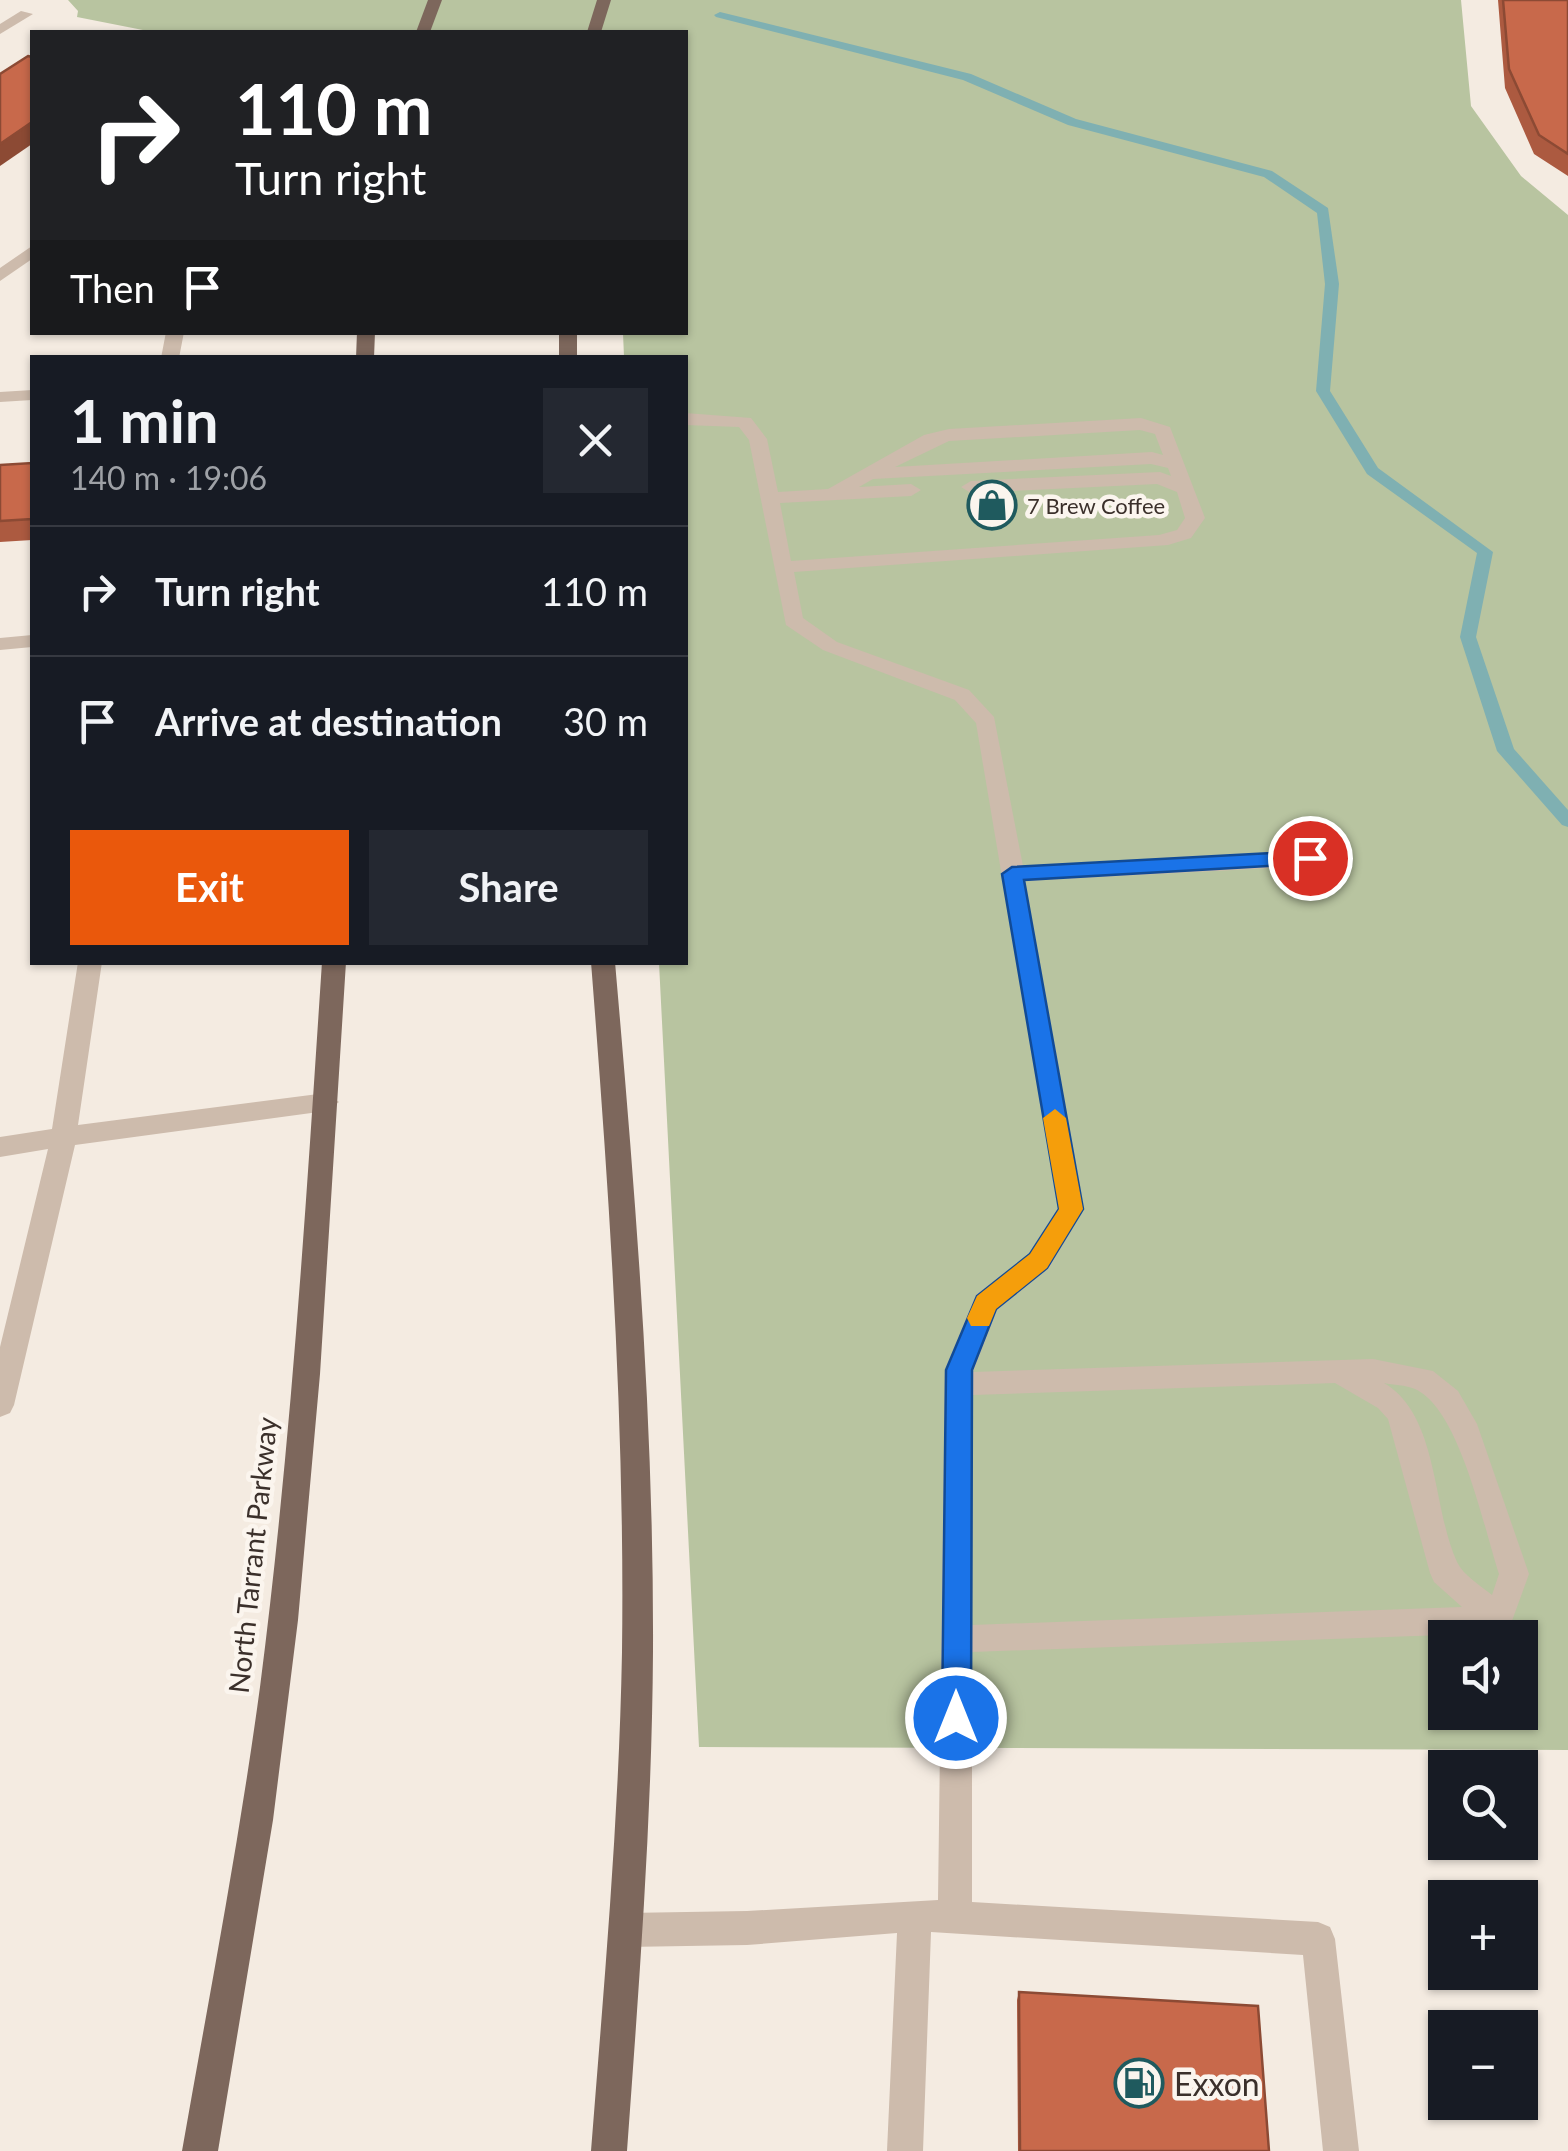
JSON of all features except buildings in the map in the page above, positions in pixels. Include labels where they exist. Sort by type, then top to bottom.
[{"type":"main road","points":[[423,30],[436,0]]},
{"type":"main road","points":[[595,30],[604,0]]},
{"type":"main road","name":"North Tarrant Parkway","points":[[200,2151],[249,1868],[283,1622],[316,1280],[334,965]]},
{"type":"main road","points":[[603,965],[634,1402],[635,1748],[626,1930],[608,2151]]},
{"type":"street","points":[[0,9],[26,14],[0,30]]},
{"type":"street","points":[[0,276],[30,254]]},
{"type":"street","points":[[0,397],[30,395]]},
{"type":"street","points":[[688,419],[744,422],[758,440],[793,621],[830,646],[962,696],[986,722],[1071,1209],[1039,1261],[986,1303],[959,1370],[955,1917]]},
{"type":"street","points":[[784,567],[1161,540],[1184,534],[1194,518],[1174,457],[1146,442],[902,455],[833,494]]},
{"type":"street","points":[[869,474],[1174,457]]},
{"type":"street","points":[[972,487],[1160,478],[1186,489]]},
{"type":"street","points":[[768,498],[911,490]]},
{"type":"street","points":[[0,644],[30,641]]},
{"type":"street","points":[[1012,874],[1310,858]]},
{"type":"street","points":[[0,1405],[64,1137],[90,965]]},
{"type":"street","points":[[0,1147],[326,1102]]},
{"type":"street","points":[[959,1384],[1374,1370],[1423,1379],[1448,1399],[1467,1432],[1514,1574],[1498,1619]]},
{"type":"street","points":[[1338,1371],[1388,1400],[1401,1414],[1444,1573],[1498,1619]]},
{"type":"street","points":[[957,1639],[1498,1619]]},
{"type":"street","points":[[626,1930],[747,1928],[915,1915],[1318,1938],[1340,2151]]},
{"type":"street","points":[[905,2151],[915,1915]]},
{"type":"green space","points":[[68,0],[1461,0],[1471,106],[1521,176],[1568,215],[1568,1750],[699,1747],[659,965],[688,965],[688,355],[624,355],[623,335],[688,335],[688,30],[143,30],[77,17],[78,11]]},
{"type":"waterway","points":[[720,15],[967,77],[1072,122],[1268,174],[1323,211],[1332,284],[1323,391],[1372,471],[1485,552],[1468,637],[1506,751],[1568,821]]},
{"type":"slow traffic","points":[[980,1318],[986,1303],[1039,1261],[1071,1209],[1055,1118]]},
{"type":"place","name":"7 Brew Coffee","points":[[992,505]]},
{"type":"place","name":"Exxon","points":[[1139,2083]]},
{"type":"route","points":[[956,1718],[959,1370],[986,1303],[1039,1261],[1071,1209],[1012,874],[1310,858]]}]
